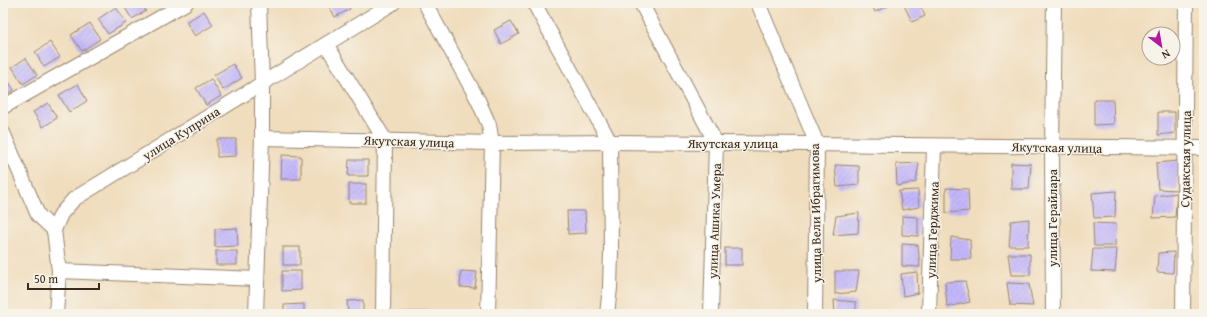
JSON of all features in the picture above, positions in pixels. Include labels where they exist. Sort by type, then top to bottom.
[{"type":"street","points":[[3,107],[186,3]]},
{"type":"street","points":[[256,314],[262,138],[262,82],[259,3]]},
{"type":"street","name":"улица Куприна","points":[[54,230],[60,214],[74,199],[262,82],[393,3]]},
{"type":"street","points":[[425,3],[478,100],[489,125],[492,144],[488,314]]},
{"type":"street","points":[[534,3],[610,142],[611,259],[607,314]]},
{"type":"street","name":"улица Ашика Умера","points":[[641,3],[716,143],[711,314]]},
{"type":"street","name":"улица Вели Ибрагимова","points":[[758,3],[817,144],[815,314]]},
{"type":"street","name":"улица Герайлара","points":[[1053,314],[1052,147],[1054,3]]},
{"type":"street","name":"Судакская улица","points":[[1183,314],[1186,3]]},
{"type":"street","points":[[326,44],[385,140],[383,314]]},
{"type":"street","points":[[3,133],[38,215],[54,230],[59,272],[56,314]]},
{"type":"street","name":"Якутская улица","points":[[262,138],[385,140],[492,144],[610,142],[1204,148]]},
{"type":"street","name":"улица Герджима","points":[[930,314],[934,146]]},
{"type":"street","points":[[59,272],[257,279]]},
{"type":"building","points":[[122,3],[141,3],[146,11],[132,19]]},
{"type":"building","points":[[327,3],[346,3],[350,9],[335,17]]},
{"type":"building","points":[[871,3],[891,3],[892,4],[875,12]]},
{"type":"building","points":[[903,3],[919,3],[925,16],[912,22]]},
{"type":"building","points":[[116,7],[126,23],[108,34],[98,19]]},
{"type":"building","points":[[204,11],[213,25],[195,36],[186,22]]},
{"type":"building","points":[[511,21],[519,34],[501,44],[494,30]]},
{"type":"building","points":[[90,23],[100,39],[82,51],[71,35]]},
{"type":"building","points":[[50,42],[60,57],[44,67],[35,52]]},
{"type":"building","points":[[26,58],[37,75],[23,84],[12,67]]},
{"type":"building","points":[[233,64],[242,78],[223,90],[214,75]]},
{"type":"building","points":[[5,76],[14,90],[3,97],[3,77]]},
{"type":"building","points":[[211,79],[221,96],[206,105],[196,88]]},
{"type":"building","points":[[78,84],[87,101],[69,112],[59,95]]},
{"type":"building","points":[[1094,100],[1113,100],[1114,124],[1094,125]]},
{"type":"building","points":[[48,103],[57,118],[43,127],[33,112]]},
{"type":"building","points":[[1158,112],[1175,112],[1175,133],[1158,135]]},
{"type":"building","points":[[217,139],[236,139],[236,156],[217,157]]},
{"type":"building","points":[[282,155],[301,156],[301,179],[281,179]]},
{"type":"building","points":[[349,160],[368,160],[368,176],[348,176]]},
{"type":"building","points":[[1178,161],[1177,190],[1158,189],[1156,163]]},
{"type":"building","points":[[919,163],[916,182],[897,186],[896,164]]},
{"type":"building","points":[[1011,163],[1031,164],[1029,189],[1011,189]]},
{"type":"building","points":[[835,165],[859,166],[859,185],[837,187]]},
{"type":"building","points":[[349,184],[366,184],[366,203],[349,203]]},
{"type":"building","points":[[946,188],[968,189],[969,211],[946,213]]},
{"type":"building","points":[[918,190],[919,207],[902,210],[899,191]]},
{"type":"building","points":[[1116,191],[1115,217],[1094,218],[1092,193]]},
{"type":"building","points":[[1177,193],[1175,217],[1153,218],[1155,196]]},
{"type":"building","points":[[567,211],[585,211],[586,233],[568,234]]},
{"type":"building","points":[[859,213],[858,233],[833,235],[836,216]]},
{"type":"building","points":[[902,216],[918,217],[918,236],[902,235]]},
{"type":"building","points":[[1029,219],[1028,246],[1009,246],[1011,221]]},
{"type":"building","points":[[1093,223],[1116,224],[1115,246],[1094,246]]},
{"type":"building","points":[[237,228],[238,246],[215,247],[215,229]]},
{"type":"building","points":[[951,237],[970,240],[971,259],[950,259]]},
{"type":"building","points":[[902,244],[918,245],[920,267],[902,266]]},
{"type":"building","points":[[283,247],[300,247],[300,265],[283,265]]},
{"type":"building","points":[[725,248],[742,248],[742,265],[725,265]]},
{"type":"building","points":[[1093,249],[1117,249],[1115,272],[1091,271]]},
{"type":"building","points":[[216,251],[237,251],[237,265],[216,265]]},
{"type":"building","points":[[1174,252],[1173,273],[1157,272],[1158,253]]},
{"type":"building","points":[[1008,254],[1030,254],[1030,275],[1011,275]]},
{"type":"building","points":[[282,271],[301,271],[301,290],[282,291]]},
{"type":"building","points":[[461,271],[477,272],[475,288],[460,287]]},
{"type":"building","points":[[835,271],[859,271],[856,292],[835,294]]},
{"type":"building","points":[[917,272],[918,293],[903,296],[901,274]]},
{"type":"building","points":[[965,281],[970,302],[947,307],[945,282]]},
{"type":"building","points":[[1007,283],[1029,284],[1033,306],[1010,305]]},
{"type":"building","points":[[363,300],[363,313],[348,314],[347,301]]},
{"type":"building","points":[[834,300],[856,302],[856,314],[835,314]]},
{"type":"building","points":[[304,304],[304,314],[284,314],[284,305]]},
{"type":"building","points":[[401,312],[430,312],[430,314],[401,314]]}]
